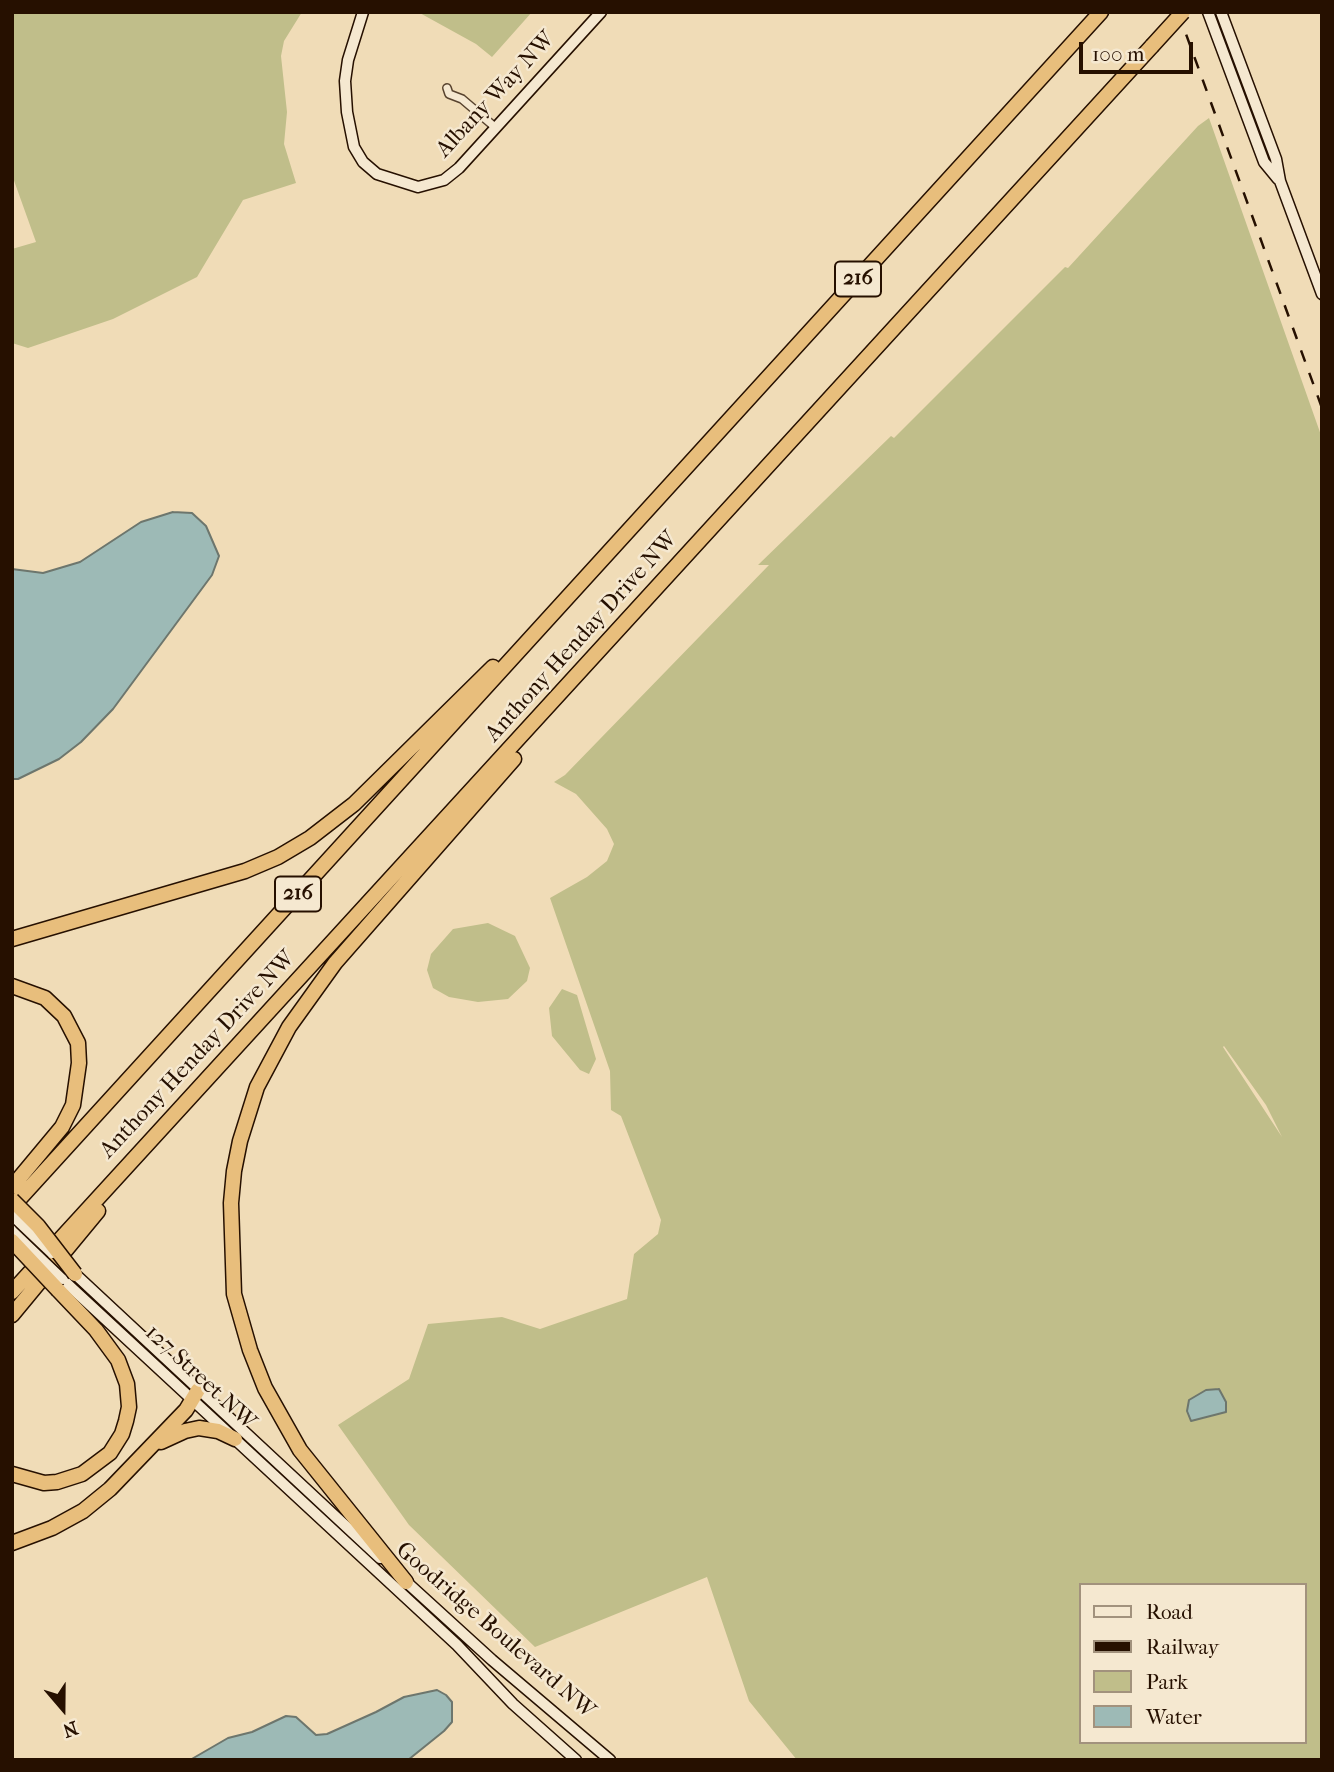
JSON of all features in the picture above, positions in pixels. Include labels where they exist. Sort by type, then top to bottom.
[{"type":"highway","name":"Anthony Henday Drive NW","points":[[12,1206],[1101,12]]},
{"type":"highway","name":"Anthony Henday Drive NW","points":[[12,1292],[616,635],[1183,12]]},
{"type":"highway","points":[[12,939],[245,871],[278,857],[310,838],[354,804],[519,641],[583,582]]},
{"type":"highway","points":[[406,1582],[300,1450],[265,1388],[250,1350],[234,1294],[232,1256],[231,1203],[240,1141],[257,1087],[274,1055],[289,1027],[335,963],[582,681],[616,635]]},
{"type":"highway","points":[[12,986],[46,998],[64,1016],[78,1043],[79,1063],[73,1105],[62,1126],[12,1188]]},
{"type":"highway","points":[[12,1315],[194,1094]]},
{"type":"highway","points":[[12,1200],[38,1226],[65,1281],[96,1331],[118,1360],[127,1384],[129,1407],[122,1434],[110,1453],[82,1474],[44,1483],[12,1474]]},
{"type":"highway","points":[[12,1241],[65,1281]]},
{"type":"highway","points":[[12,1543],[52,1528],[83,1511],[110,1489],[153,1446],[196,1395]]},
{"type":"highway","points":[[153,1446],[185,1431],[199,1428],[218,1431],[235,1439]]},
{"type":"main road","name":"Albany Way NW","points":[[363,12],[348,60],[345,81],[345,101],[354,147],[371,170],[418,187],[435,184],[459,168],[601,12]]},
{"type":"main road","points":[[1208,12],[1264,162],[1280,181]]},
{"type":"main road","points":[[1221,12],[1276,159],[1280,181],[1322,295]]},
{"type":"main road","points":[[1313,272],[1322,286]]},
{"type":"main road","name":"127 Street NW","points":[[12,1215],[65,1281]]},
{"type":"main road","name":"127 Street NW","points":[[12,1231],[65,1281],[352,1533]]},
{"type":"main road","name":"127 Street NW","points":[[196,1395],[235,1439],[359,1555]]},
{"type":"main road","name":"Goodridge Boulevard NW","points":[[352,1533],[492,1660],[610,1760]]},
{"type":"main road","name":"Goodridge Boulevard NW","points":[[359,1555],[457,1645],[513,1704],[576,1760]]},
{"type":"street","points":[[447,88],[449,94],[462,99],[496,128]]},
{"type":"green space","points":[[12,12],[302,12],[284,41],[281,56],[287,112],[284,144],[296,183],[243,200],[197,277],[113,319],[28,348],[12,343],[12,249],[36,242],[12,175]]},
{"type":"green space","points":[[418,12],[532,12],[492,57],[476,44]]},
{"type":"green space","points":[[1209,118],[1322,438],[1322,1760],[797,1760],[749,1701],[707,1577],[535,1647],[409,1525],[338,1425],[409,1379],[428,1324],[502,1317],[540,1329],[627,1299],[634,1254],[658,1234],[661,1220],[621,1116],[611,1110],[610,1071],[550,898],[587,877],[607,861],[614,844],[607,829],[576,794],[554,782],[565,775],[769,565],[758,565],[891,436],[894,438],[1065,267],[1068,268],[1198,126]],"holes":[[[1224,1046],[1266,1105],[1282,1137]],[[1192,1397],[1226,1412],[1201,1419]]]},
{"type":"green space","points":[[488,923],[515,936],[530,968],[527,981],[508,999],[478,1002],[449,997],[433,988],[427,970],[431,954],[453,929]]},
{"type":"green space","points":[[562,989],[577,995],[596,1059],[589,1074],[580,1070],[552,1036],[549,1008]]},
{"type":"water","points":[[173,512],[192,513],[206,526],[219,556],[212,575],[113,709],[81,742],[59,759],[18,779],[12,779],[12,569],[43,573],[80,562],[141,522]]},
{"type":"water","points":[[1219,1389],[1226,1402],[1226,1412],[1191,1421],[1187,1411],[1189,1400],[1206,1390]]},
{"type":"water","points":[[437,1690],[452,1702],[452,1722],[408,1760],[190,1760],[228,1738],[252,1732],[286,1716],[296,1717],[316,1735],[327,1734],[404,1697]]},
{"type":"railway","points":[[1178,12],[1322,408]]}]
